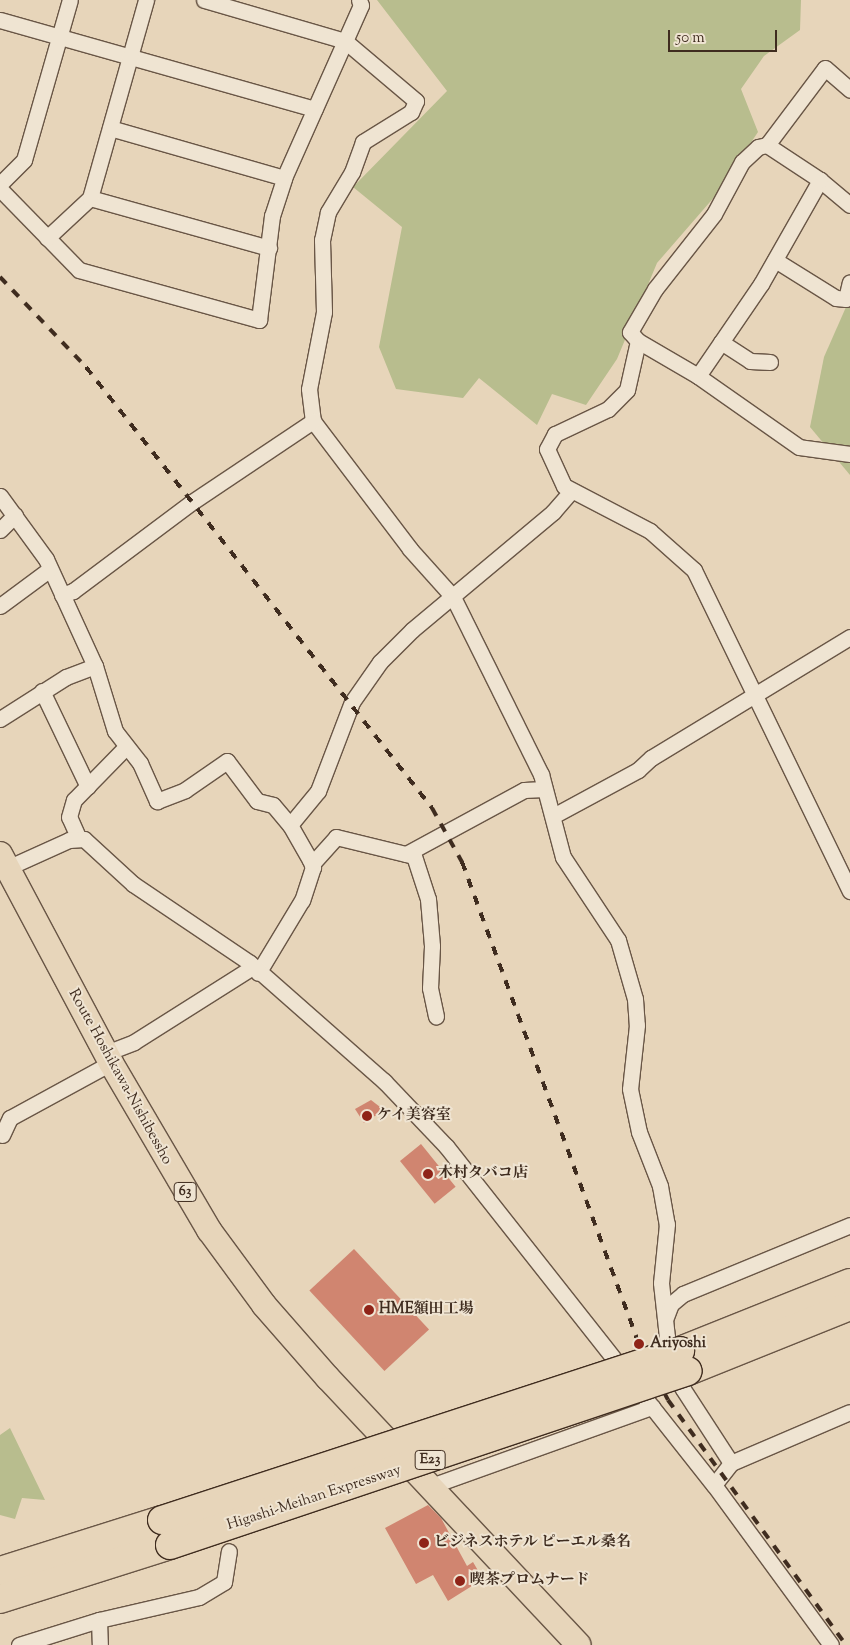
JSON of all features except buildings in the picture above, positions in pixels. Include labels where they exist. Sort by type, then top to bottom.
[{"type":"highway","name":"Higashi-Meihan Expressway","points":[[684,1361],[850,1283]]},
{"type":"highway","name":"Higashi-Meihan Expressway","points":[[0,1599],[166,1533],[850,1306]]},
{"type":"highway","name":"Higashi-Meihan Expressway","points":[[0,1571],[166,1533]]},
{"type":"main road","name":"Route Hoshikawa-Nishibessho","points":[[5,871],[109,1058],[208,1230],[264,1305],[328,1378],[431,1486],[571,1642]]},
{"type":"street","points":[[0,184],[24,160],[70,0]]},
{"type":"street","points":[[48,238],[90,198],[146,0]]},
{"type":"street","points":[[204,0],[345,41],[413,96],[416,105],[363,142],[352,172],[328,212],[322,240],[324,312],[309,383],[313,421],[399,536],[453,597],[541,774],[563,857],[618,940],[635,999],[637,1024],[630,1089],[638,1132],[665,1206],[667,1224],[661,1283],[667,1337],[684,1389],[731,1464]]},
{"type":"street","points":[[0,189],[79,270],[259,320],[272,216],[284,178],[360,5],[358,0]]},
{"type":"street","points":[[0,20],[315,109]]},
{"type":"street","points":[[850,90],[825,68],[767,144],[758,147],[742,162],[714,214],[655,289],[630,332],[638,341],[698,376],[799,447],[850,454]]},
{"type":"street","points":[[110,128],[284,178]]},
{"type":"street","points":[[767,144],[820,180],[850,205]]},
{"type":"street","points":[[698,376],[775,260],[820,180]]},
{"type":"street","points":[[90,198],[269,248]]},
{"type":"street","points":[[775,260],[836,298],[846,298],[850,282]]},
{"type":"street","points":[[638,341],[627,390],[608,409],[550,440],[547,449],[550,459],[558,478],[571,491],[650,531],[694,570],[850,891]]},
{"type":"street","points":[[721,342],[750,361],[770,362]]},
{"type":"street","points":[[62,595],[73,591],[192,502],[313,421]]},
{"type":"street","points":[[290,825],[318,791],[362,685],[401,639],[553,512],[571,491]]},
{"type":"street","points":[[0,496],[41,549],[95,666],[103,699],[125,748],[140,764],[157,801],[185,790],[227,760],[257,801],[273,805],[290,825],[312,864]]},
{"type":"street","points":[[0,530],[15,515]]},
{"type":"street","points":[[0,606],[50,569]]},
{"type":"street","points":[[552,816],[638,770],[651,758],[754,693],[850,637]]},
{"type":"street","points":[[0,719],[42,691],[95,666]]},
{"type":"street","points":[[42,691],[88,787]]},
{"type":"street","points":[[79,839],[69,817],[74,800],[125,748]]},
{"type":"street","points":[[406,854],[524,790],[544,788]]},
{"type":"street","points":[[2,1135],[10,1118],[255,971],[293,920],[310,881],[312,864],[336,837],[414,856],[428,899],[432,946],[430,988],[436,1016]]},
{"type":"street","points":[[5,871],[79,839],[84,839],[133,884],[222,941],[384,1082],[446,1146],[714,1485],[831,1645]]},
{"type":"street","points":[[666,1317],[671,1304],[683,1294],[850,1225]]},
{"type":"street","points":[[431,1486],[652,1407]]},
{"type":"street","points":[[714,1485],[731,1464],[850,1412]]},
{"type":"street","points":[[19,1645],[99,1620],[199,1598],[224,1582],[229,1551]]},
{"type":"street","points":[[99,1620],[100,1645]]},
{"type":"green space","points":[[377,0],[801,0],[800,30],[764,56],[741,89],[758,132],[716,195],[657,263],[617,359],[586,405],[552,394],[537,425],[479,378],[463,398],[396,389],[379,347],[402,227],[353,187],[447,91]]},
{"type":"green space","points":[[850,298],[850,475],[810,427],[824,357]]},
{"type":"green space","points":[[10,1428],[45,1500],[22,1498],[15,1519],[0,1515],[0,1435]]},
{"type":"railway","points":[[0,277],[86,367],[432,808],[462,862],[639,1344],[668,1400],[846,1645]]},
{"type":"place","name":"ケイ美容室","points":[[367,1116]]},
{"type":"place","name":"木村タバコ店","points":[[428,1174]]},
{"type":"place","name":"HME額田工場","points":[[369,1310]]},
{"type":"place","name":"Ariyoshi","points":[[639,1344]]},
{"type":"place","name":"ビジネスホテル ピーエル桑名","points":[[424,1543]]},
{"type":"place","name":"喫茶プロムナード","points":[[460,1581]]}]
